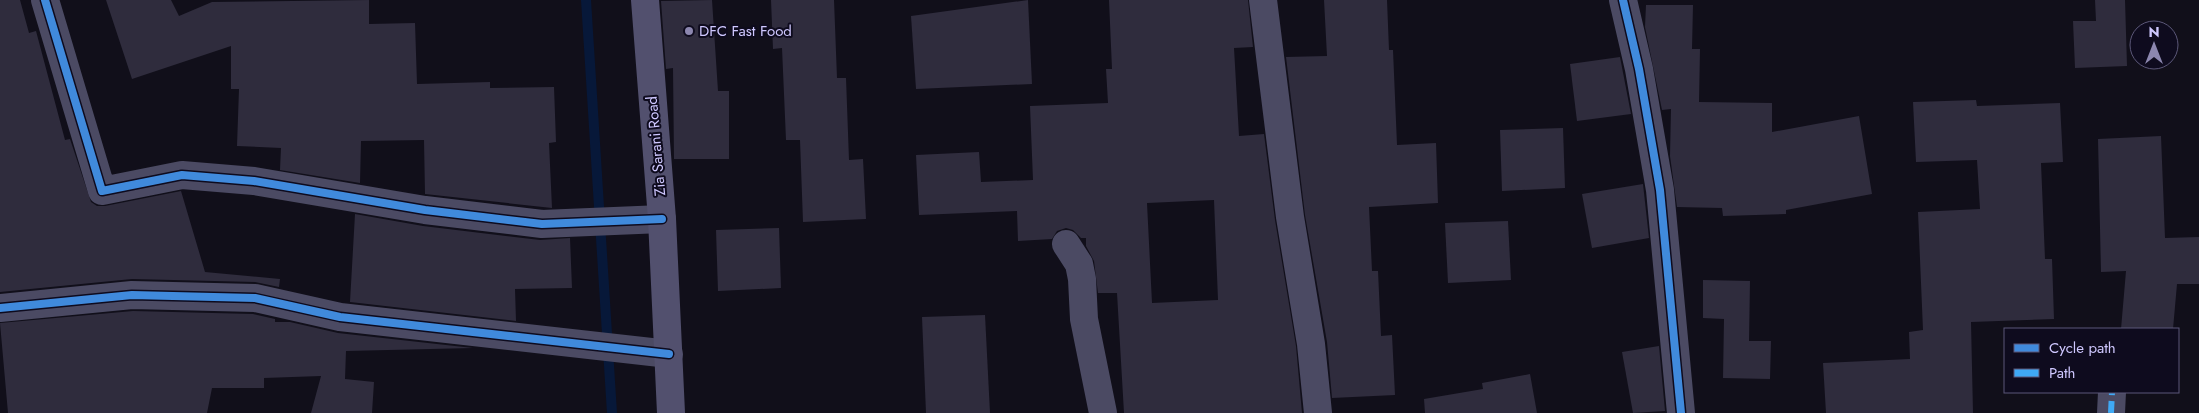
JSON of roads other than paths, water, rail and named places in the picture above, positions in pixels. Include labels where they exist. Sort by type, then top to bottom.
[{"type":"main road","name":"Zia Sarani Road","points":[[645,0],[662,219],[671,413]]},
{"type":"street","points":[[45,0],[102,191],[182,175],[254,181],[425,210],[542,224],[662,219]]},
{"type":"street","points":[[1263,0],[1290,217],[1311,344],[1318,413]]},
{"type":"street","points":[[1623,0],[1639,69],[1660,190],[1681,413]]},
{"type":"street","points":[[1066,244],[1079,264],[1082,279],[1084,319],[1103,413]]},
{"type":"street","points":[[0,308],[132,296],[255,298],[340,317],[669,354]]},
{"type":"street","points":[[2111,413],[2112,393]]},
{"type":"waterway","points":[[586,0],[612,413]]},
{"type":"place","name":"DFC Fast Food","points":[[689,31]]}]
